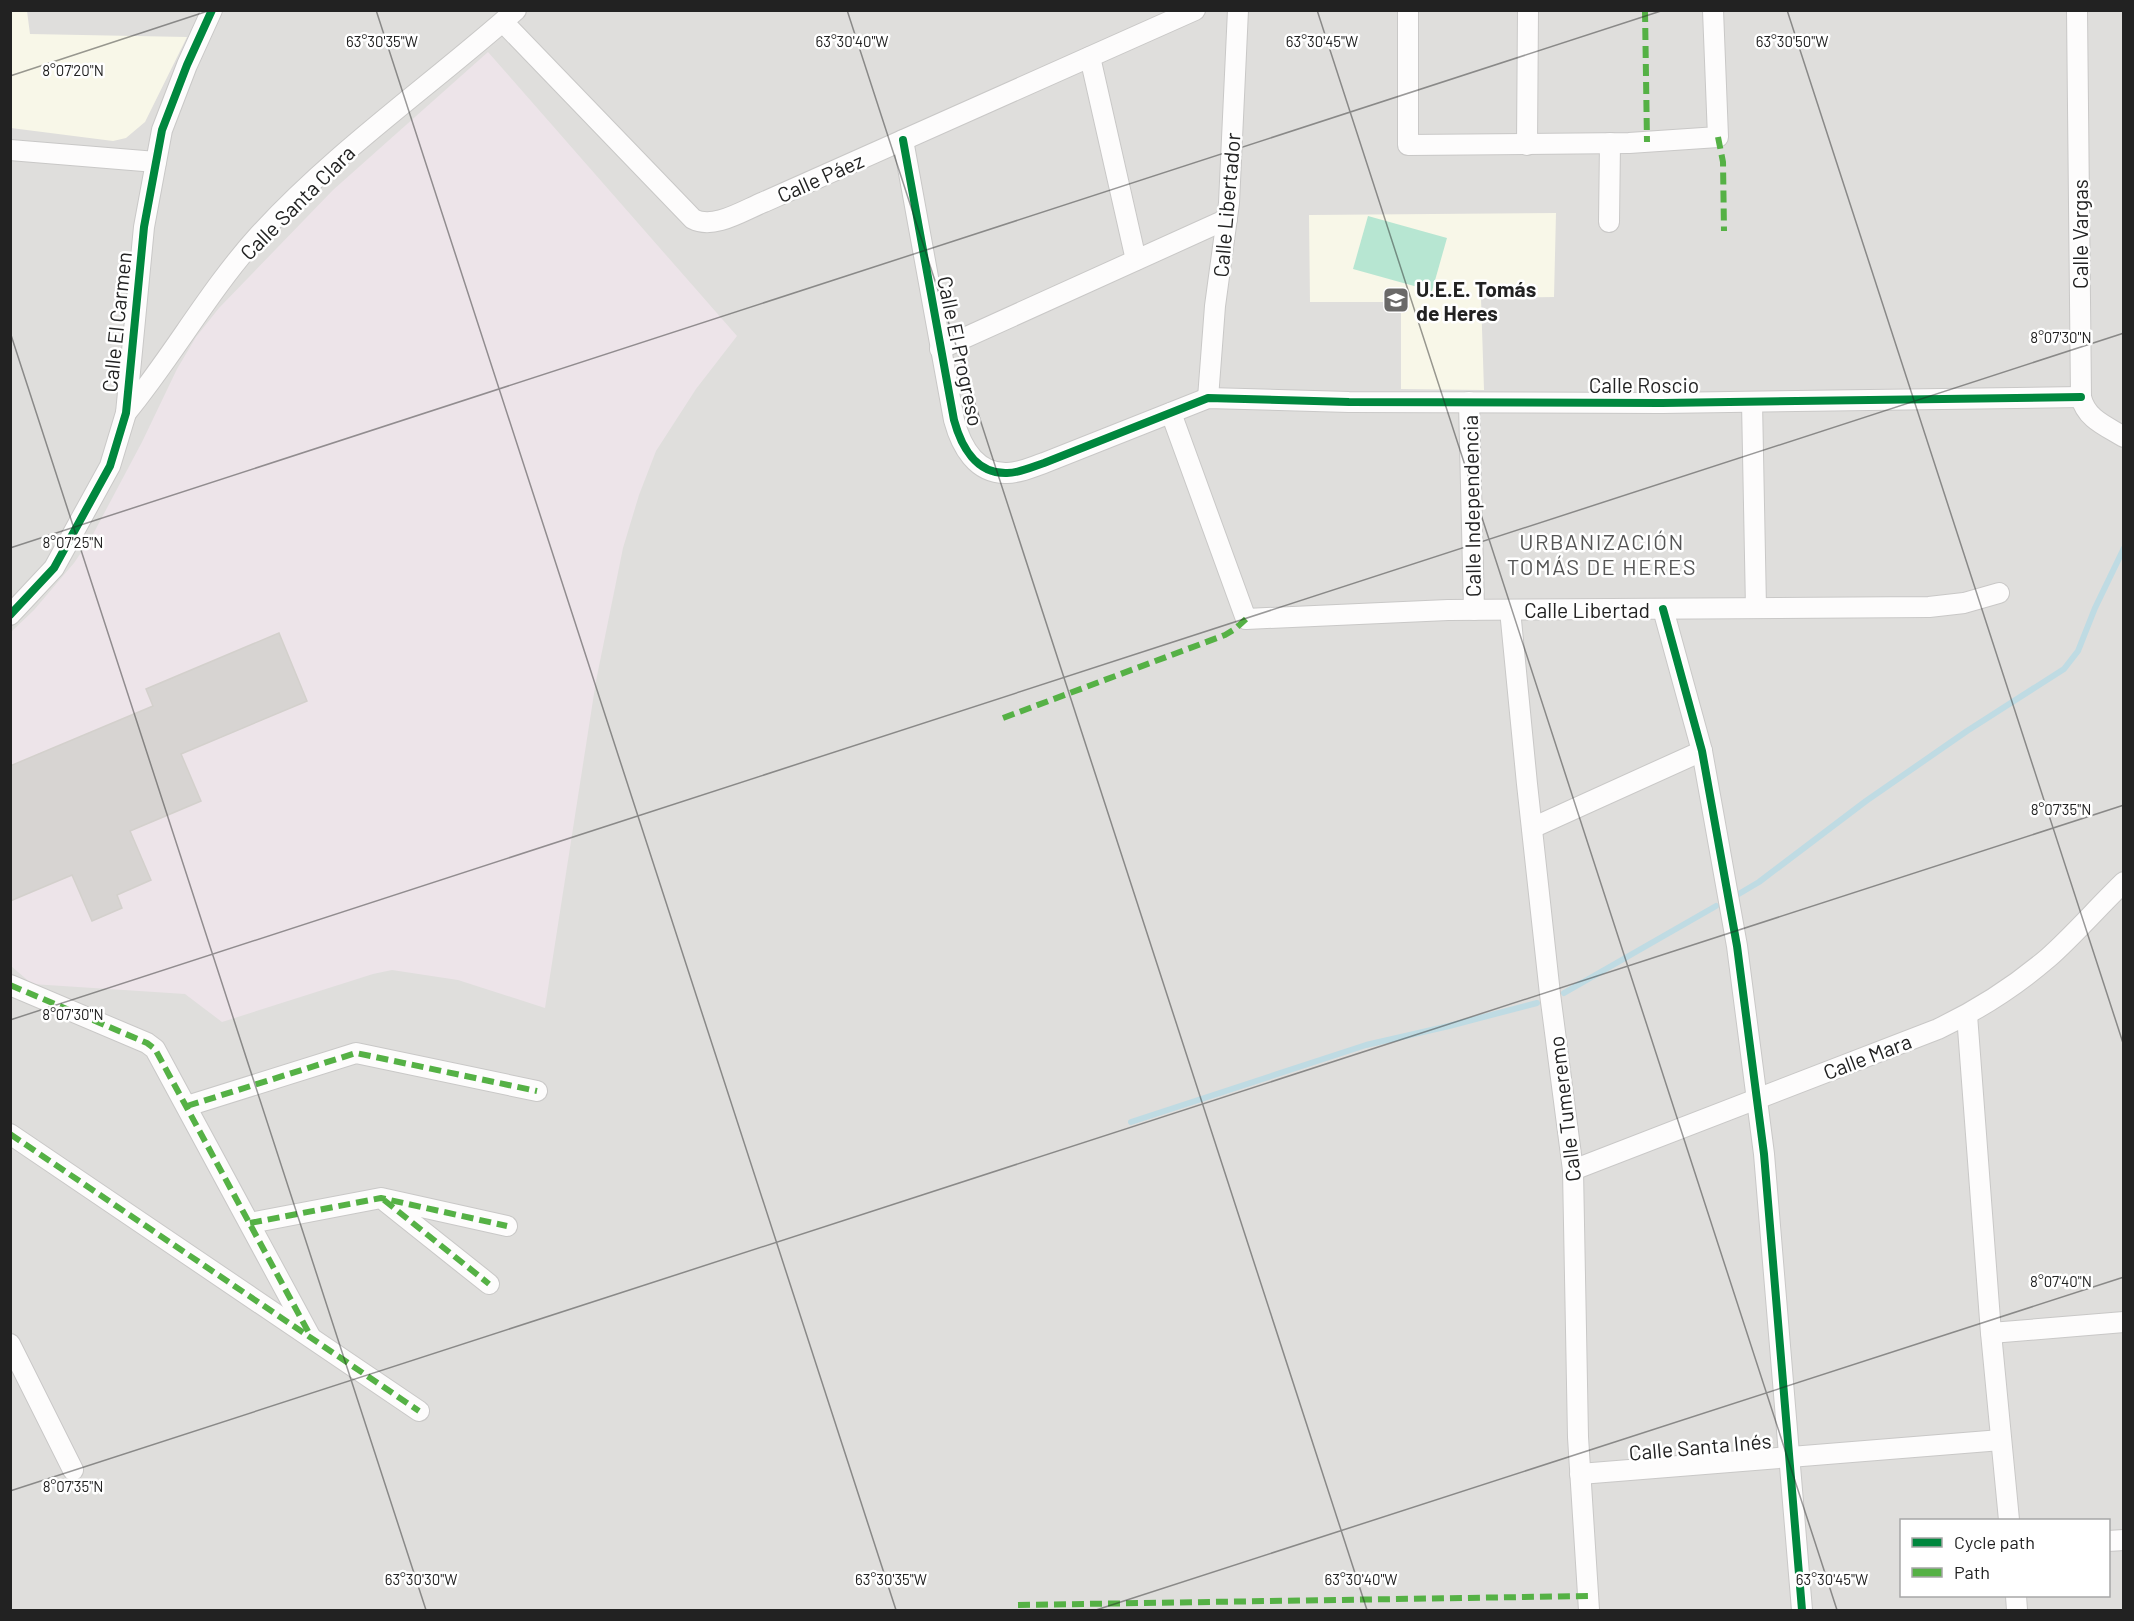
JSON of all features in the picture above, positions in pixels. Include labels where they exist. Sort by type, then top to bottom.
[{"type":"street","name":"Calle El Carmen","points":[[10,615],[54,567],[110,466],[126,413],[144,227],[162,130],[170,106],[212,10]]},
{"type":"street","name":"Calle Páez","points":[[509,16],[675,201],[693,219],[710,223],[1196,10]]},
{"type":"street","name":"Calle Libertador","points":[[1208,398],[1215,306],[1227,219],[1232,157],[1238,10]]},
{"type":"street","points":[[1408,10],[1408,145],[1610,143],[1718,137],[1713,10]]},
{"type":"street","points":[[1527,145],[1528,10]]},
{"type":"street","name":"Calle Vargas","points":[[2077,10],[2081,397]]},
{"type":"street","name":"Calle Santa Clara","points":[[126,413],[145,390],[230,269],[290,203],[361,139],[509,16]]},
{"type":"street","points":[[1090,57],[1136,260]]},
{"type":"street","name":"Calle El Progreso","points":[[903,140],[940,349],[958,434],[977,463],[995,472],[1006,474],[1027,469],[1208,398]]},
{"type":"street","points":[[1609,222],[1610,143]]},
{"type":"street","points":[[10,150],[156,162]]},
{"type":"street","points":[[940,349],[1227,219]]},
{"type":"street","points":[[2081,397],[2083,406],[2091,418],[2124,437]]},
{"type":"street","name":"Calle Roscio","points":[[1208,398],[1349,402],[1752,402],[2081,397]]},
{"type":"street","name":"Calle Independencia","points":[[1469,402],[1474,610]]},
{"type":"street","points":[[1752,402],[1756,608]]},
{"type":"street","name":"Calle Libertad","points":[[1171,413],[1246,619],[1474,610],[1929,607],[1964,603],[1999,593]]},
{"type":"street","points":[[1663,609],[1702,750],[1737,946],[1764,1154],[1802,1611]]},
{"type":"street","name":"Calle Tumeremo","points":[[1510,610],[1550,994],[1573,1170],[1580,1474],[1589,1611]]},
{"type":"street","points":[[1532,828],[1702,750]]},
{"type":"street","name":"Calle Mara","points":[[1573,1170],[1938,1029],[1967,1015],[2010,988],[2048,957],[2124,882]]},
{"type":"street","points":[[10,985],[152,1046],[187,1106],[311,1338]]},
{"type":"street","points":[[1967,1015],[1991,1333],[2009,1519]]},
{"type":"street","points":[[187,1106],[356,1053],[537,1091]]},
{"type":"street","points":[[10,1134],[419,1411]]},
{"type":"street","points":[[250,1223],[381,1198],[507,1226]]},
{"type":"street","points":[[381,1198],[489,1284]]},
{"type":"street","points":[[1991,1333],[2124,1322]]},
{"type":"street","points":[[10,1344],[73,1470]]},
{"type":"street","name":"Calle Santa Inés","points":[[1580,1474],[2001,1440]]},
{"type":"shaded area","points":[[11,10],[27,11],[30,34],[187,37],[145,122],[126,138],[113,141],[11,128]]},
{"type":"shaded area","points":[[11,11],[2123,11],[2123,1610],[11,1610]]},
{"type":"shaded area","points":[[488,52],[737,336],[696,389],[656,451],[639,495],[623,548],[596,681],[545,1008],[458,980],[392,970],[222,1022],[185,994],[32,984],[11,966],[11,632],[34,610],[74,563],[91,538],[142,442],[177,369],[196,337],[219,308],[333,190]]},
{"type":"shaded area","name":"U.E.E. Tomás de Heres","points":[[1556,213],[1554,297],[1481,298],[1484,390],[1401,389],[1401,302],[1310,302],[1309,215]]},
{"type":"green space","points":[[1368,216],[1447,238],[1432,291],[1353,269]]},
{"type":"building","points":[[279,633],[307,701],[181,754],[201,801],[130,831],[151,880],[117,895],[122,908],[92,921],[72,875],[10,901],[10,766],[153,706],[146,689]]},
{"type":"waterway","points":[[1737,895],[1759,882],[1866,801],[1967,731],[2064,669],[2078,651],[2095,608],[2124,548]]},
{"type":"waterway","points":[[1564,993],[1716,906]]},
{"type":"waterway","points":[[1131,1122],[1366,1045],[1537,1003]]},
{"type":"marked path","points":[[1645,10],[1647,142]]},
{"type":"marked path","points":[[1718,137],[1723,162],[1724,231]]},
{"type":"marked path","points":[[1003,718],[1225,635],[1246,619]]},
{"type":"marked path","points":[[10,985],[147,1043],[155,1049],[310,1335]]},
{"type":"marked path","points":[[187,1106],[356,1053],[537,1091]]},
{"type":"marked path","points":[[10,1134],[419,1411]]},
{"type":"marked path","points":[[250,1223],[381,1198],[507,1226]]},
{"type":"marked path","points":[[384,1200],[489,1284]]},
{"type":"marked path","points":[[1018,1605],[1588,1596]]},
{"type":"cycle path","points":[[10,615],[54,568],[110,466],[126,413],[144,227],[162,130],[187,65],[212,10]]},
{"type":"cycle path","points":[[903,140],[954,420],[961,439],[972,457],[978,464],[996,472],[1012,473],[1030,468],[1208,398],[1349,402],[1662,403],[2081,397]]},
{"type":"cycle path","points":[[1663,609],[1702,751],[1737,946],[1764,1154],[1802,1610]]},
{"type":"place","name":"U.E.E. Tomás de Heres","points":[[1396,300]]},
{"type":"district","name":"URBANIZACIÓN TOMÁS DE HERES","points":[[1602,554]]}]
